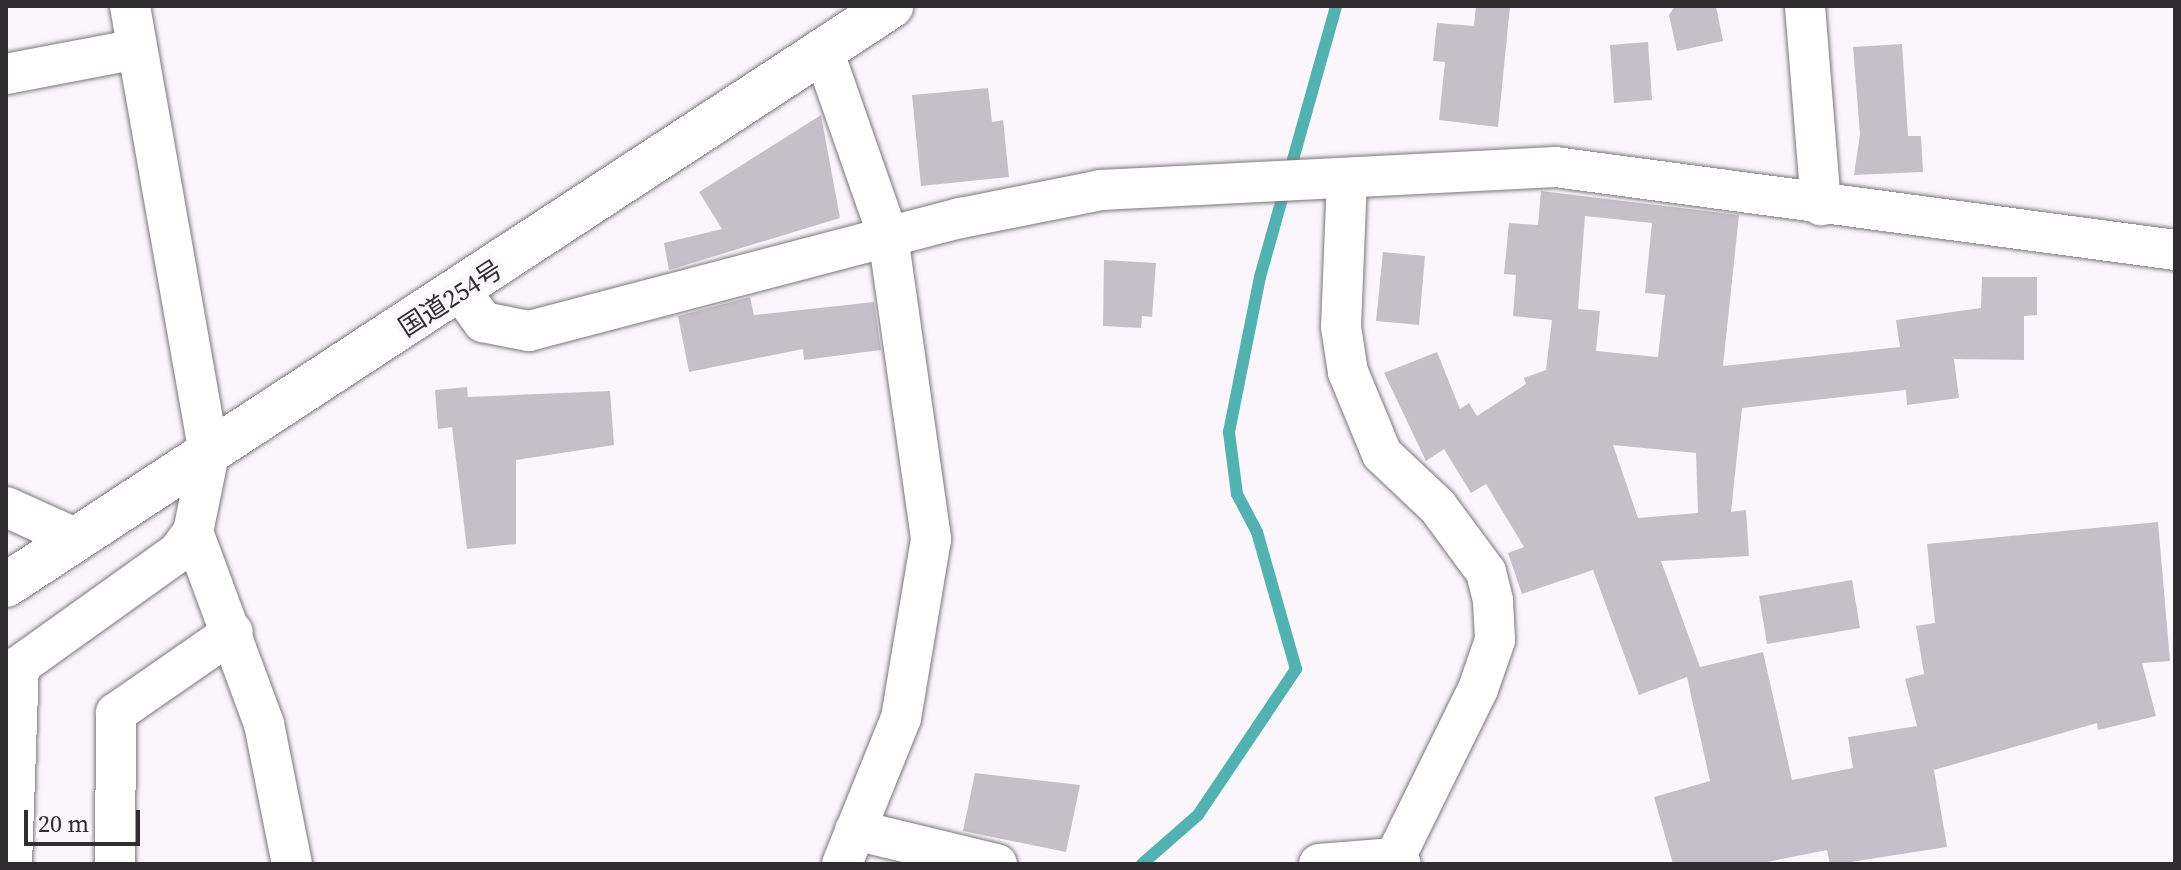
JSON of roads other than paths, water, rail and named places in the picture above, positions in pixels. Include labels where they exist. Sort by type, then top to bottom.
[{"type":"highway","name":"国道254号","points":[[6,585],[462,293],[891,6]]},
{"type":"street","points":[[12,864],[19,666],[178,552],[193,532],[209,454],[130,6]]},
{"type":"street","points":[[1805,6],[1821,205]]},
{"type":"street","points":[[6,74],[137,49]]},
{"type":"street","points":[[824,53],[888,236],[931,539],[913,670],[848,847],[997,864]]},
{"type":"street","points":[[462,293],[483,322],[529,331],[888,236],[1101,190],[1555,167],[2175,250]]},
{"type":"street","points":[[1319,864],[1398,861],[1478,689],[1495,640],[1493,601],[1486,572],[1438,507],[1382,454],[1348,372],[1341,327],[1347,178]]},
{"type":"street","points":[[6,507],[77,539]]},
{"type":"street","points":[[193,532],[233,632],[264,724],[292,864]]},
{"type":"street","points":[[115,864],[116,713],[233,632]]},
{"type":"waterway","points":[[1142,864],[1198,815],[1296,669],[1257,532],[1237,494],[1229,432],[1260,277],[1336,6]]}]
